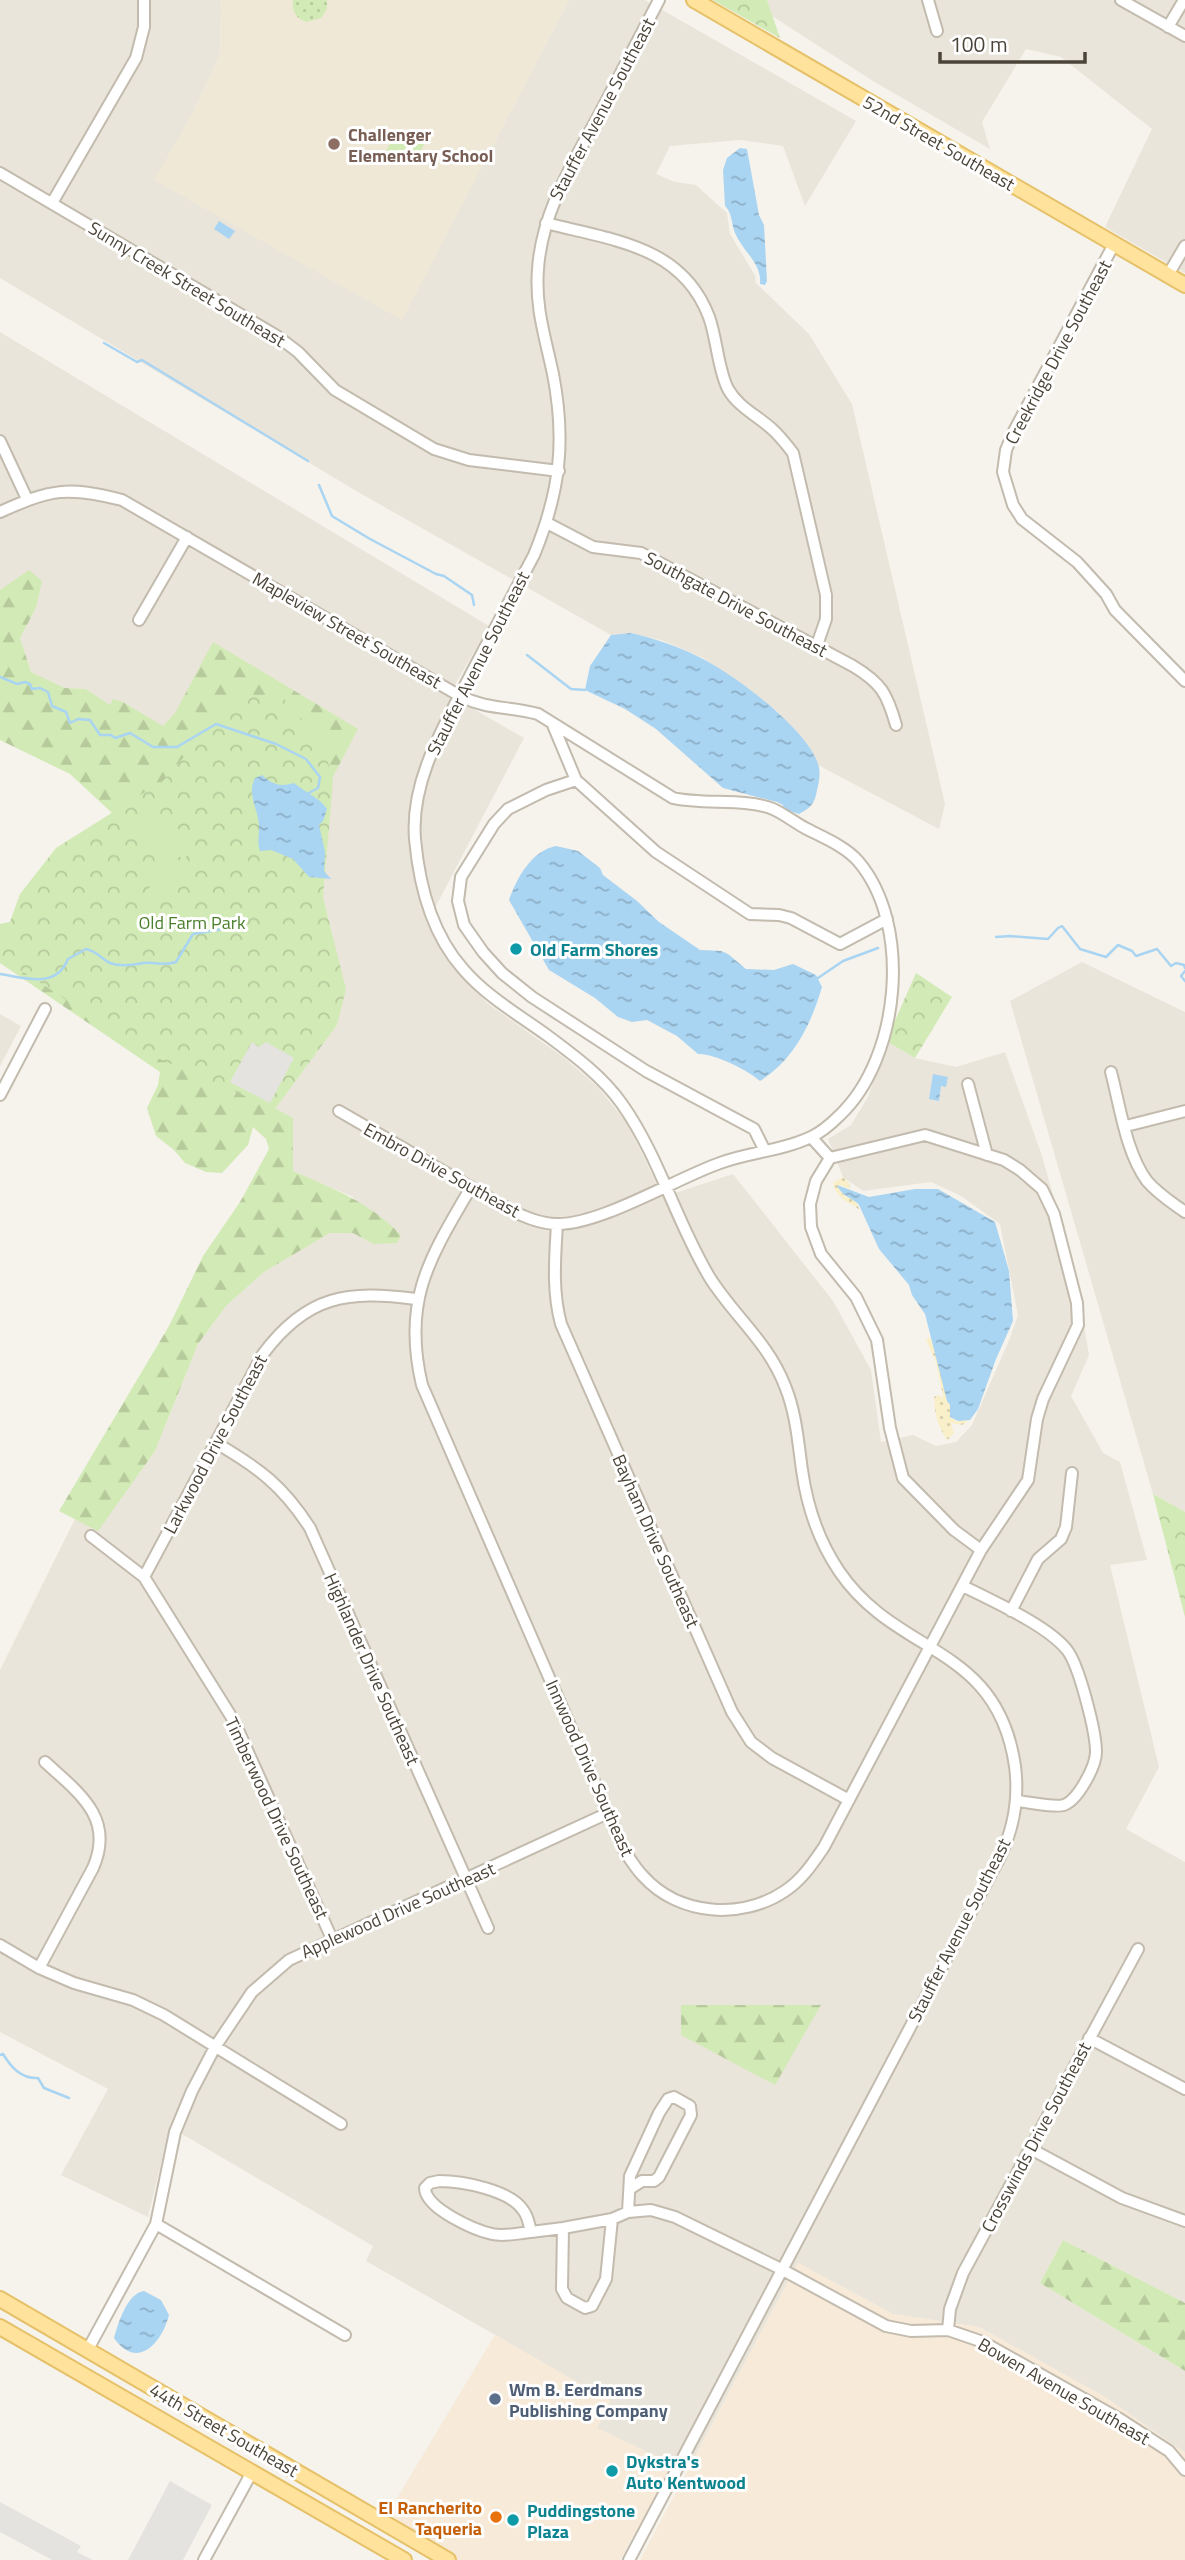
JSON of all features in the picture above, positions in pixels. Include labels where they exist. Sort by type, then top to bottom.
[{"type":"main road","name":"52nd Street Southeast","points":[[694,0],[1185,285]]},
{"type":"main road","name":"44th Street Southeast","points":[[0,2300],[448,2560]]},
{"type":"main road","name":"44th Street Southeast","points":[[0,2327],[404,2560]]},
{"type":"main road","points":[[47,2354],[73,2358],[87,2351]]},
{"type":"main road","points":[[252,2472],[262,2466],[272,2465],[334,2494]]},
{"type":"main road","points":[[342,2524],[360,2527],[372,2516]]},
{"type":"main road","points":[[387,2550],[393,2543],[412,2539]]},
{"type":"street","points":[[52,203],[136,58],[144,27],[144,0]]},
{"type":"street","name":"Stauffer Avenue Southeast","points":[[629,2560],[1000,1857],[1017,1801],[1012,1748],[1001,1715],[984,1689],[951,1658],[892,1625],[873,1609],[842,1574],[828,1553],[810,1508],[794,1412],[782,1378],[766,1348],[711,1279],[636,1126],[619,1100],[595,1073],[493,997],[462,968],[429,909],[420,874],[414,835],[417,802],[428,758],[534,555],[547,523],[559,471],[561,435],[558,402],[538,302],[539,254],[546,223],[565,179],[659,0]]},
{"type":"street","points":[[928,0],[937,31]]},
{"type":"street","points":[[1121,0],[1185,36]]},
{"type":"street","points":[[1168,27],[1184,0]]},
{"type":"street","name":"Sunny Creek Street Southeast","points":[[0,173],[277,336],[298,352],[335,390],[433,449],[469,460],[559,471]]},
{"type":"street","points":[[546,223],[645,250],[664,258],[687,279],[704,302],[727,388],[783,439],[793,453],[826,595],[826,620],[816,648]]},
{"type":"street","name":"Creekridge Drive Southeast","points":[[1114,244],[1014,431],[1006,450],[1003,472],[1013,505],[1022,519],[1077,562],[1106,594],[1115,610],[1185,681]]},
{"type":"street","points":[[1168,275],[1185,246]]},
{"type":"street","points":[[0,442],[27,499]]},
{"type":"street","name":"Mapleview Street Southeast","points":[[0,512],[27,499],[71,490],[122,500],[460,696],[491,708],[516,708],[538,715],[673,798],[685,801],[754,804],[772,809],[856,858],[875,884],[887,919],[892,944],[893,978],[889,1012],[871,1073],[850,1105],[811,1137]]},
{"type":"street","name":"Southgate Drive Southeast","points":[[547,523],[593,547],[641,553],[853,666],[880,685],[890,702],[896,724]]},
{"type":"street","points":[[139,620],[187,537]]},
{"type":"street","points":[[553,725],[576,780],[656,852],[750,914],[790,918],[840,944],[887,919]]},
{"type":"street","points":[[576,780],[546,790],[508,809],[494,824],[461,877],[458,901],[464,925],[502,973],[532,997],[646,1070],[754,1129],[765,1151]]},
{"type":"street","points":[[0,1095],[45,1009]]},
{"type":"street","points":[[1111,1072],[1130,1147],[1147,1180],[1161,1195],[1185,1212]]},
{"type":"street","points":[[968,1084],[987,1155]]},
{"type":"street","name":"Embro Drive Southeast","points":[[339,1111],[470,1189],[518,1214],[557,1224],[607,1212],[744,1154],[765,1151],[811,1137]]},
{"type":"street","points":[[1126,1126],[1185,1111]]},
{"type":"street","name":"Innwood Drive Southeast","points":[[470,1189],[436,1247],[416,1299],[415,1357],[431,1410],[624,1850],[643,1877],[659,1890],[678,1901],[722,1911],[756,1906],[787,1890],[811,1866],[849,1800],[981,1550],[1028,1480],[1037,1419],[1043,1399],[1078,1325],[1077,1303],[1054,1214],[1042,1189],[1004,1160],[925,1135],[830,1158]]},
{"type":"street","points":[[811,1137],[830,1158],[816,1181],[810,1204],[811,1227],[821,1254],[856,1297],[877,1340],[890,1428],[903,1478],[954,1530],[981,1550]]},
{"type":"street","name":"Bayham Drive Southeast","points":[[557,1224],[554,1282],[561,1324],[732,1712],[751,1742],[772,1758],[849,1800]]},
{"type":"street","name":"Larkwood Drive Southeast","points":[[144,1577],[263,1354],[286,1326],[318,1305],[346,1297],[377,1294],[416,1299]]},
{"type":"street","name":"Highlander Drive Southeast","points":[[216,1443],[269,1477],[292,1502],[310,1528],[488,1928]]},
{"type":"street","points":[[1011,1611],[1038,1559],[1060,1539],[1066,1527],[1072,1473]]},
{"type":"street","name":"Timberwood Drive Southeast","points":[[92,1536],[144,1577],[234,1721],[332,1939]]},
{"type":"street","points":[[963,1586],[1011,1611],[1063,1646],[1076,1668],[1097,1751],[1096,1760],[1081,1790],[1063,1805],[1017,1801]]},
{"type":"street","points":[[39,1968],[93,1868],[100,1851],[101,1835],[98,1822],[87,1804],[45,1762]]},
{"type":"street","name":"Applewood Drive Southeast","points":[[87,2351],[156,2224],[175,2132],[192,2091],[215,2047],[246,1999],[289,1960],[608,1813]]},
{"type":"street","points":[[0,1945],[39,1968],[94,1990],[133,2000],[341,2124]]},
{"type":"street","name":"Crosswinds Drive Southeast","points":[[948,2330],[950,2309],[963,2273],[1138,1949]]},
{"type":"street","points":[[1089,2038],[1185,2089]]},
{"type":"street","points":[[531,2231],[522,2208],[501,2194],[452,2181],[430,2183],[425,2188],[429,2201],[465,2223],[492,2234],[509,2235],[612,2219],[628,2212],[630,2176],[659,2113],[668,2099],[674,2096],[681,2099],[690,2106],[691,2115],[659,2177],[654,2181],[642,2181],[631,2188]]},
{"type":"street","points":[[1031,2149],[1122,2198],[1185,2221]]},
{"type":"street","name":"Bowen Avenue Southeast","points":[[628,2212],[651,2210],[675,2217],[781,2269],[886,2326],[911,2331],[948,2330],[982,2342],[1118,2417],[1169,2451],[1185,2470]]},
{"type":"street","points":[[563,2228],[562,2289],[567,2298],[585,2308],[592,2305],[606,2279],[612,2219]]},
{"type":"street","points":[[156,2224],[345,2335]]},
{"type":"street","points":[[204,2560],[252,2472]]},
{"type":"shaded area","points":[[0,0],[220,0],[220,54],[196,107],[401,320],[569,0],[645,0],[856,121],[805,206],[783,146],[740,140],[670,146],[656,174],[675,182],[696,185],[727,213],[730,234],[756,277],[755,282],[809,334],[852,404],[945,804],[939,829],[818,765],[809,747],[779,713],[703,658],[664,641],[631,633],[611,635],[358,492],[0,278]]},
{"type":"shaded area","name":"Challenger Elementary School","points":[[220,0],[569,0],[402,320],[154,180],[196,107],[220,54]]},
{"type":"shaded area","points":[[767,0],[1185,0],[1185,273],[1105,227],[1152,129],[1061,57],[1026,49],[982,122],[990,149],[873,81],[772,16]]},
{"type":"shaded area","points":[[0,332],[489,626],[449,695],[524,738],[427,923],[443,953],[487,1003],[563,1057],[597,1086],[627,1123],[663,1197],[733,1174],[833,1301],[871,1370],[881,1442],[913,1435],[936,1446],[956,1442],[972,1425],[1018,1315],[1000,1224],[961,1196],[931,1182],[863,1191],[843,1177],[828,1139],[851,1125],[869,1095],[886,1041],[915,1058],[956,1067],[1005,1052],[1041,1153],[1075,1271],[1089,1355],[1071,1396],[1103,1453],[1120,1462],[1147,1560],[1110,1565],[1159,1767],[1126,1829],[1185,1862],[1185,2303],[1063,2240],[1040,2283],[1185,2371],[1185,2453],[1105,2397],[979,2327],[893,2314],[798,2263],[687,2471],[597,2428],[610,2401],[366,2261],[373,2246],[170,2127],[148,2217],[61,2175],[108,2089],[0,2032],[0,1670],[75,1519],[98,1530],[155,1451],[198,1344],[226,1306],[264,1272],[330,1233],[353,1233],[373,1244],[353,1197],[293,1171],[293,1119],[275,1109],[337,1025],[333,936],[323,897],[332,778],[175,713],[163,727],[123,702],[110,705],[86,689],[65,688],[31,672],[20,638],[36,608],[7,587],[0,590]],"holes":[[[681,2005],[724,2006],[681,2035]]]},
{"type":"shaded area","points":[[1082,962],[1185,1012],[1185,1512],[1153,1494],[1010,1001]]},
{"type":"shaded area","points":[[0,1014],[21,1026],[0,1066]]},
{"type":"shaded area","points":[[252,1042],[259,1047],[266,1042],[294,1058],[270,1103],[230,1082]]},
{"type":"shaded area","points":[[798,2263],[893,2314],[979,2327],[1105,2397],[1185,2453],[1185,2560],[640,2560]]},
{"type":"shaded area","points":[[495,2335],[610,2401],[597,2428],[673,2464],[620,2560],[458,2560],[385,2518]]},
{"type":"shaded area","points":[[170,2481],[212,2505],[183,2560],[128,2560]]},
{"type":"shaded area","points":[[0,2502],[81,2546],[77,2552],[93,2560],[52,2560],[0,2532]]},
{"type":"green space","points":[[293,0],[327,0],[327,9],[321,18],[306,22],[295,14]]},
{"type":"green space","points":[[713,0],[767,0],[780,38]]},
{"type":"green space","points":[[399,128],[425,143],[412,165],[386,151]]},
{"type":"green space","points":[[29,570],[42,581],[36,608],[20,638],[31,672],[65,688],[86,689],[110,705],[113,699],[123,702],[163,726],[175,713],[213,642],[358,729],[328,786],[229,1084],[293,1118],[293,1171],[364,1205],[401,1235],[397,1243],[373,1244],[353,1233],[330,1233],[264,1272],[226,1306],[198,1344],[155,1451],[98,1531],[59,1511],[169,1326],[203,1256],[240,1202],[269,1149],[266,1139],[253,1127],[248,1145],[222,1173],[206,1172],[185,1163],[156,1136],[147,1108],[158,1085],[160,1072],[0,963],[0,924],[35,917],[112,813],[70,774],[0,740],[0,590]]},
{"type":"green space","name":"Old Farm Park","points":[[238,694],[282,697],[322,741],[333,781],[323,897],[346,989],[337,1025],[275,1109],[155,1057],[0,957],[0,949],[20,894],[56,848],[164,780]]},
{"type":"green space","points":[[147,816],[195,836],[185,859],[138,840]]},
{"type":"green space","points":[[162,854],[185,863],[171,900],[148,891]]},
{"type":"green space","points":[[916,973],[952,997],[915,1058],[886,1041]]},
{"type":"green space","points":[[1153,1494],[1185,1512],[1185,1617]]},
{"type":"green space","points":[[681,2005],[821,2005],[775,2085],[681,2035]]},
{"type":"green space","points":[[1063,2240],[1185,2303],[1185,2371],[1040,2283]]},
{"type":"sand","points":[[843,1177],[850,1184],[849,1189],[840,1185],[838,1188],[846,1197],[854,1199],[860,1210],[840,1197],[835,1188],[833,1183]]},
{"type":"sand","points":[[930,1337],[950,1405],[950,1416],[956,1421],[969,1420],[962,1425],[951,1423],[954,1433],[947,1440],[935,1410],[934,1397],[938,1395],[943,1398],[943,1395],[935,1359],[926,1340]]},
{"type":"water","points":[[740,148],[747,149],[759,215],[764,225],[765,285],[760,284],[758,270],[738,240],[725,206],[723,170],[727,158]]},
{"type":"water","points":[[219,221],[235,231],[229,239],[214,229]]},
{"type":"water","points":[[631,633],[675,646],[715,666],[750,689],[785,719],[811,750],[819,767],[816,795],[809,807],[799,814],[783,809],[783,805],[777,802],[723,788],[656,729],[625,709],[585,690],[590,666],[611,635]]},
{"type":"water","points":[[262,775],[277,784],[294,783],[327,809],[319,825],[325,852],[324,871],[331,879],[309,877],[293,859],[271,850],[260,851],[259,822],[252,791],[255,778]]},
{"type":"water","points":[[556,846],[578,851],[659,922],[700,950],[721,951],[746,969],[774,970],[793,964],[816,975],[822,987],[807,1027],[782,1063],[760,1081],[730,1063],[698,1054],[677,1036],[647,1020],[632,1022],[618,1017],[595,998],[549,970],[509,900],[516,883],[532,859]]},
{"type":"water","points":[[933,1074],[948,1077],[946,1087],[941,1086],[939,1101],[929,1099]]},
{"type":"water","points":[[837,1185],[869,1197],[915,1189],[938,1189],[995,1222],[1009,1271],[1013,1321],[978,1409],[970,1420],[958,1421],[950,1417],[950,1405],[925,1314],[912,1295],[909,1285],[879,1249],[859,1205]]},
{"type":"water","points":[[144,2291],[161,2300],[169,2315],[155,2343],[140,2353],[131,2352],[114,2338],[128,2303]]},
{"type":"waterway","points":[[104,343],[137,362],[142,360],[308,461]]},
{"type":"waterway","points":[[319,485],[332,516],[370,539],[444,576],[472,595],[474,605]]},
{"type":"waterway","points":[[527,655],[571,689],[585,690]]},
{"type":"waterway","points":[[0,677],[17,684],[25,682],[30,684],[32,689],[40,688],[48,692],[52,706],[66,712],[70,723],[78,719],[90,720],[100,735],[111,735],[115,738],[130,733],[153,747],[177,747],[216,724],[276,744],[306,759],[320,777],[318,788],[307,794]]},
{"type":"waterway","points":[[996,937],[1048,939],[1062,926],[1080,949],[1106,957],[1118,945],[1132,951],[1136,956],[1157,949],[1171,966],[1176,963],[1184,965],[1185,968]]},
{"type":"waterway","points":[[0,974],[30,979],[48,978],[56,975],[68,959],[86,949],[118,965],[171,963],[176,962],[193,934],[235,927]]},
{"type":"waterway","points":[[818,978],[843,961],[878,948]]},
{"type":"waterway","points":[[1185,971],[1181,976],[1185,981]]},
{"type":"waterway","points":[[0,2055],[3,2054],[13,2068],[22,2074],[38,2078],[44,2088],[69,2098]]},
{"type":"place","name":"Challenger Elementary School","points":[[334,144]]},
{"type":"place","name":"Old Farm Shores","points":[[516,949]]},
{"type":"place","name":"Wm B. Eerdmans Publishing Company","points":[[495,2399]]},
{"type":"place","name":"Dykstra's Auto Kentwood","points":[[612,2471]]},
{"type":"place","name":"El Rancherito Taqueria","points":[[496,2517]]},
{"type":"place","name":"Puddingstone Plaza","points":[[513,2520]]}]
